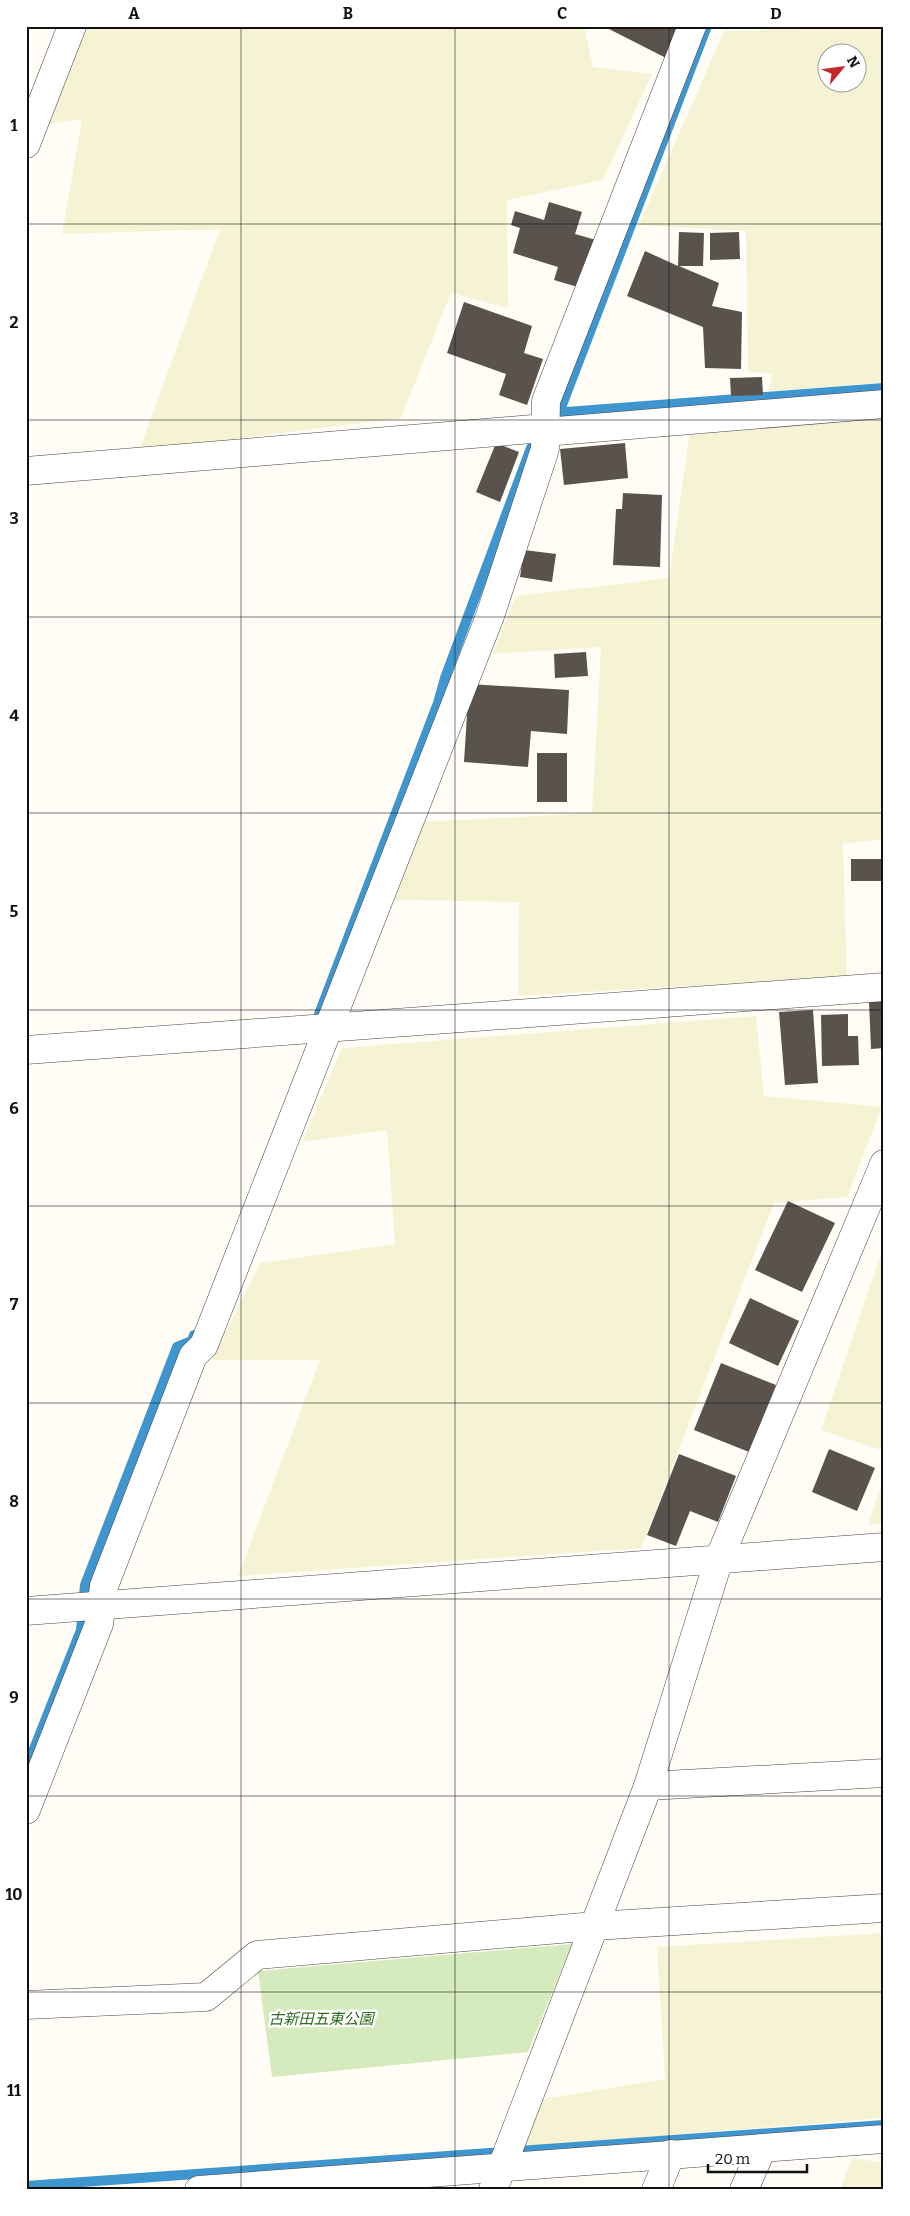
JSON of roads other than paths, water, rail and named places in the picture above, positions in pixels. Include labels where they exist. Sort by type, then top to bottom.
[{"type":"street","points":[[26,144],[72,26]]},
{"type":"street","points":[[90,1607],[104,1586],[193,1356],[204,1345],[319,1030],[490,616],[545,449],[546,401],[692,26]]},
{"type":"street","points":[[26,471],[545,422],[884,404]]},
{"type":"street","points":[[26,1050],[319,1030],[884,987]]},
{"type":"street","points":[[503,2165],[648,1786],[719,1559],[884,1164]]},
{"type":"street","points":[[26,1611],[884,1547]]},
{"type":"street","points":[[26,1810],[99,1624],[90,1607]]},
{"type":"street","points":[[648,1786],[884,1773]]},
{"type":"street","points":[[26,2004],[206,1997],[257,1955],[595,1926],[884,1908]]},
{"type":"street","points":[[200,2190],[503,2165],[884,2139]]},
{"type":"street","points":[[744,2190],[762,2148]]},
{"type":"street","points":[[656,2190],[671,2154]]},
{"type":"waterway","points":[[551,422],[559,413],[707,26]]},
{"type":"waterway","points":[[553,413],[884,388]]},
{"type":"waterway","points":[[319,1014],[438,703],[445,678],[531,448],[539,438]]},
{"type":"waterway","points":[[26,1769],[81,1630],[85,1585],[177,1347],[192,1341],[194,1335]]},
{"type":"waterway","points":[[26,2186],[884,2125]]},
{"type":"park label","name":"古新田五東公園","points":[[321,2019]]}]
